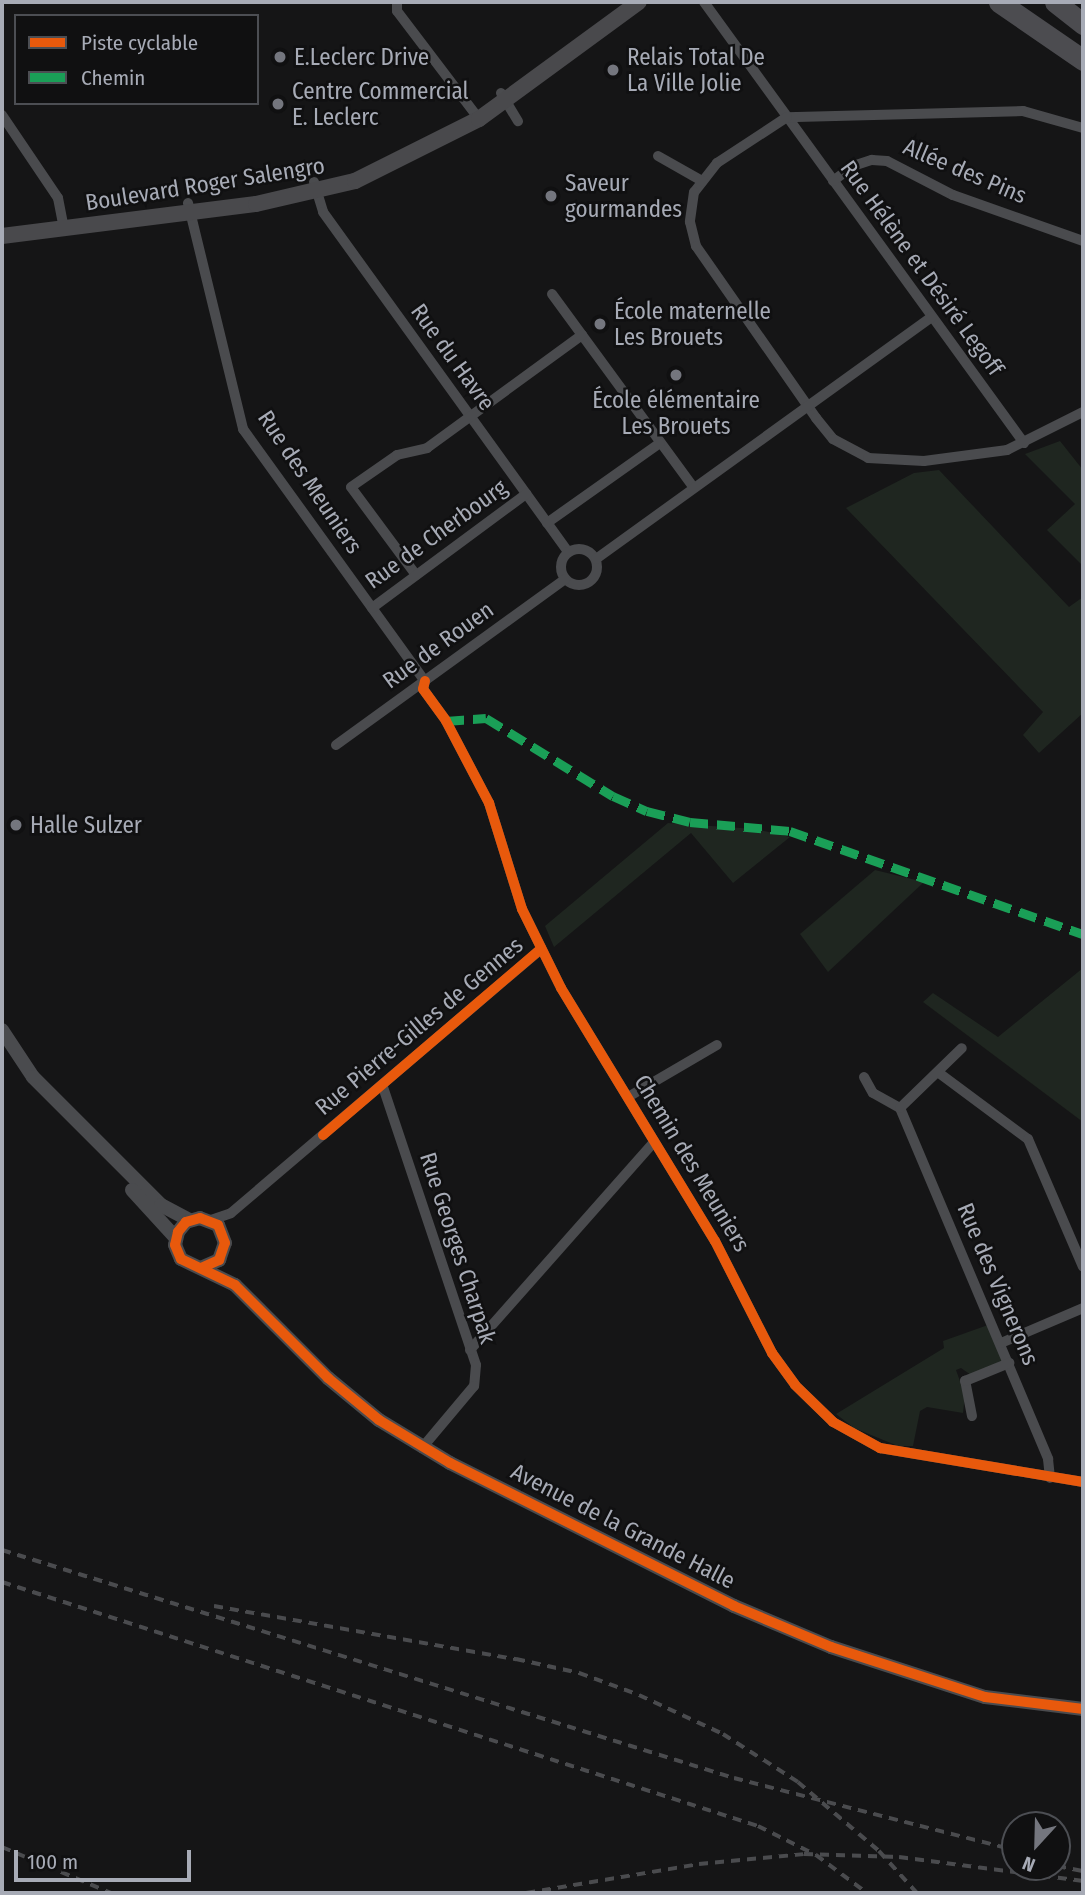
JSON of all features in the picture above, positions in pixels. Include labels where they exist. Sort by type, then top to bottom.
[{"type":"highway","points":[[999,2],[1083,60]]},
{"type":"highway","points":[[1055,2],[1083,24]]},
{"type":"main road","name":"Boulevard Roger Salengro","points":[[2,229],[188,208],[315,187],[408,153],[477,116],[622,2]]},
{"type":"main road","name":"Boulevard Roger Salengro","points":[[502,98],[546,72],[639,2]]},
{"type":"main road","points":[[546,72],[546,66],[571,41]]},
{"type":"main road","name":"Boulevard Roger Salengro","points":[[2,236],[63,224]]},
{"type":"street","points":[[397,2],[397,11],[477,116]]},
{"type":"street","name":"Rue Hélène et Désiré Legoff","points":[[704,2],[1024,443]]},
{"type":"street","points":[[502,98],[518,121]]},
{"type":"street","points":[[1083,128],[1023,111],[787,117],[717,163],[694,192],[690,222],[696,246],[832,439],[868,458],[924,461],[1024,443],[1083,412]]},
{"type":"street","points":[[2,115],[58,198],[63,224]]},
{"type":"street","points":[[658,156],[702,181]]},
{"type":"street","name":"Allée des Pins","points":[[833,181],[853,166],[872,160],[887,161],[953,195],[1083,241]]},
{"type":"street","name":"Rue du Havre","points":[[315,187],[323,212],[568,552]]},
{"type":"street","name":"Rue des Meuniers","points":[[188,208],[243,429],[425,681]]},
{"type":"street","points":[[552,294],[693,487]]},
{"type":"street","points":[[596,559],[932,317]]},
{"type":"street","points":[[416,575],[351,487],[397,455],[427,448],[582,335]]},
{"type":"street","points":[[547,523],[660,443]]},
{"type":"street","name":"Rue de Cherbourg","points":[[372,608],[526,494]]},
{"type":"street","points":[[585,549],[596,559],[597,573],[589,582],[575,585],[565,579],[560,566],[568,552],[585,549]]},
{"type":"street","name":"Rue de Rouen","points":[[336,745],[565,579]]},
{"type":"street","name":"Chemin des Meuniers","points":[[425,681],[423,689],[446,721],[489,803],[522,909],[541,949],[719,1247],[778,1362],[810,1403],[833,1422],[867,1443],[900,1454],[1083,1482]]},
{"type":"street","name":"Rue Pierre-Gilles de Gennes","points":[[231,1213],[383,1087],[541,949]]},
{"type":"street","points":[[2,1030],[33,1077],[161,1205],[189,1220],[211,1220],[231,1213]]},
{"type":"street","points":[[628,1097],[716,1045]]},
{"type":"street","points":[[864,1077],[873,1093],[900,1108],[962,1048]]},
{"type":"street","name":"Avenue de la Grande Halle","points":[[2,1052],[24,1082],[176,1238],[181,1259],[235,1285],[346,1393],[422,1448],[803,1637],[985,1697],[1083,1709]]},
{"type":"street","points":[[939,1073],[1028,1139],[1080,1248],[1083,1268]]},
{"type":"street","name":"Rue Georges Charpak","points":[[383,1087],[475,1365],[474,1386],[422,1448]]},
{"type":"street","name":"Rue des Vignerons","points":[[900,1108],[1001,1343],[1048,1459],[1050,1478]]},
{"type":"street","points":[[470,1350],[654,1142]]},
{"type":"street","points":[[224,1236],[231,1213]]},
{"type":"street","points":[[176,1238],[189,1220]]},
{"type":"street","points":[[211,1220],[224,1236]]},
{"type":"street","name":"Avenue de la Grande Halle","points":[[224,1236],[222,1256],[235,1285]]},
{"type":"street","points":[[201,1268],[222,1256]]},
{"type":"street","points":[[1001,1343],[1083,1308]]},
{"type":"street","points":[[972,1416],[965,1381],[1009,1363]]},
{"type":"shaded area","points":[[1060,441],[1083,470],[1083,566],[1047,530],[1075,504],[1025,454]]},
{"type":"shaded area","points":[[939,470],[1069,607],[1083,597],[1083,713],[1039,753],[1023,735],[1043,712],[846,508],[914,473]]},
{"type":"shaded area","points":[[668,823],[755,829],[790,837],[733,883],[691,833],[554,947],[545,926]]},
{"type":"shaded area","points":[[875,870],[924,882],[828,972],[800,934]]},
{"type":"shaded area","points":[[1083,968],[1083,1122],[923,1002],[933,993],[998,1037]]},
{"type":"shaded area","points":[[988,1325],[1004,1360],[971,1375],[961,1368],[956,1370],[965,1395],[963,1413],[927,1407],[920,1411],[913,1446],[898,1446],[854,1428],[836,1414],[944,1348],[943,1341]]},
{"type":"railway","points":[[2,1550],[734,1778],[1001,1846]]},
{"type":"railway","points":[[2,1582],[758,1826],[816,1855],[867,1893]]},
{"type":"railway","points":[[214,1606],[516,1659],[579,1673],[639,1695],[723,1734],[798,1782],[879,1851],[917,1893]]},
{"type":"railway","points":[[2,1847],[111,1893]]},
{"type":"railway","points":[[526,1893],[699,1864],[804,1854],[899,1857],[1083,1881]]},
{"type":"railway","points":[[1071,1869],[1083,1871]]},
{"type":"marked path","points":[[446,721],[486,718],[613,796],[647,811],[690,822],[790,831],[1083,934]]},
{"type":"cycle path","points":[[425,681],[423,689],[446,721],[489,803],[522,909],[561,988],[715,1241],[772,1353],[795,1385],[833,1422],[880,1448],[1083,1482]]},
{"type":"cycle path","points":[[323,1135],[541,949]]},
{"type":"cycle path","points":[[201,1268],[219,1260],[225,1243],[218,1225],[200,1218],[186,1222],[178,1232],[175,1245],[181,1259],[235,1285],[328,1378],[379,1420],[450,1463],[734,1606],[831,1647],[985,1697],[1083,1709]]},
{"type":"place","name":"E.Leclerc Drive","points":[[280,57]]},
{"type":"place","name":"Relais Total De La Ville Jolie","points":[[613,70]]},
{"type":"place","name":"Centre Commercial E. Leclerc","points":[[278,104]]},
{"type":"place","name":"Saveur gourmandes","points":[[551,196]]},
{"type":"place","name":"École maternelle Les Brouets","points":[[600,324]]},
{"type":"place","name":"École élémentaire Les Brouets","points":[[676,375]]},
{"type":"place","name":"Halle Sulzer","points":[[16,825]]}]
